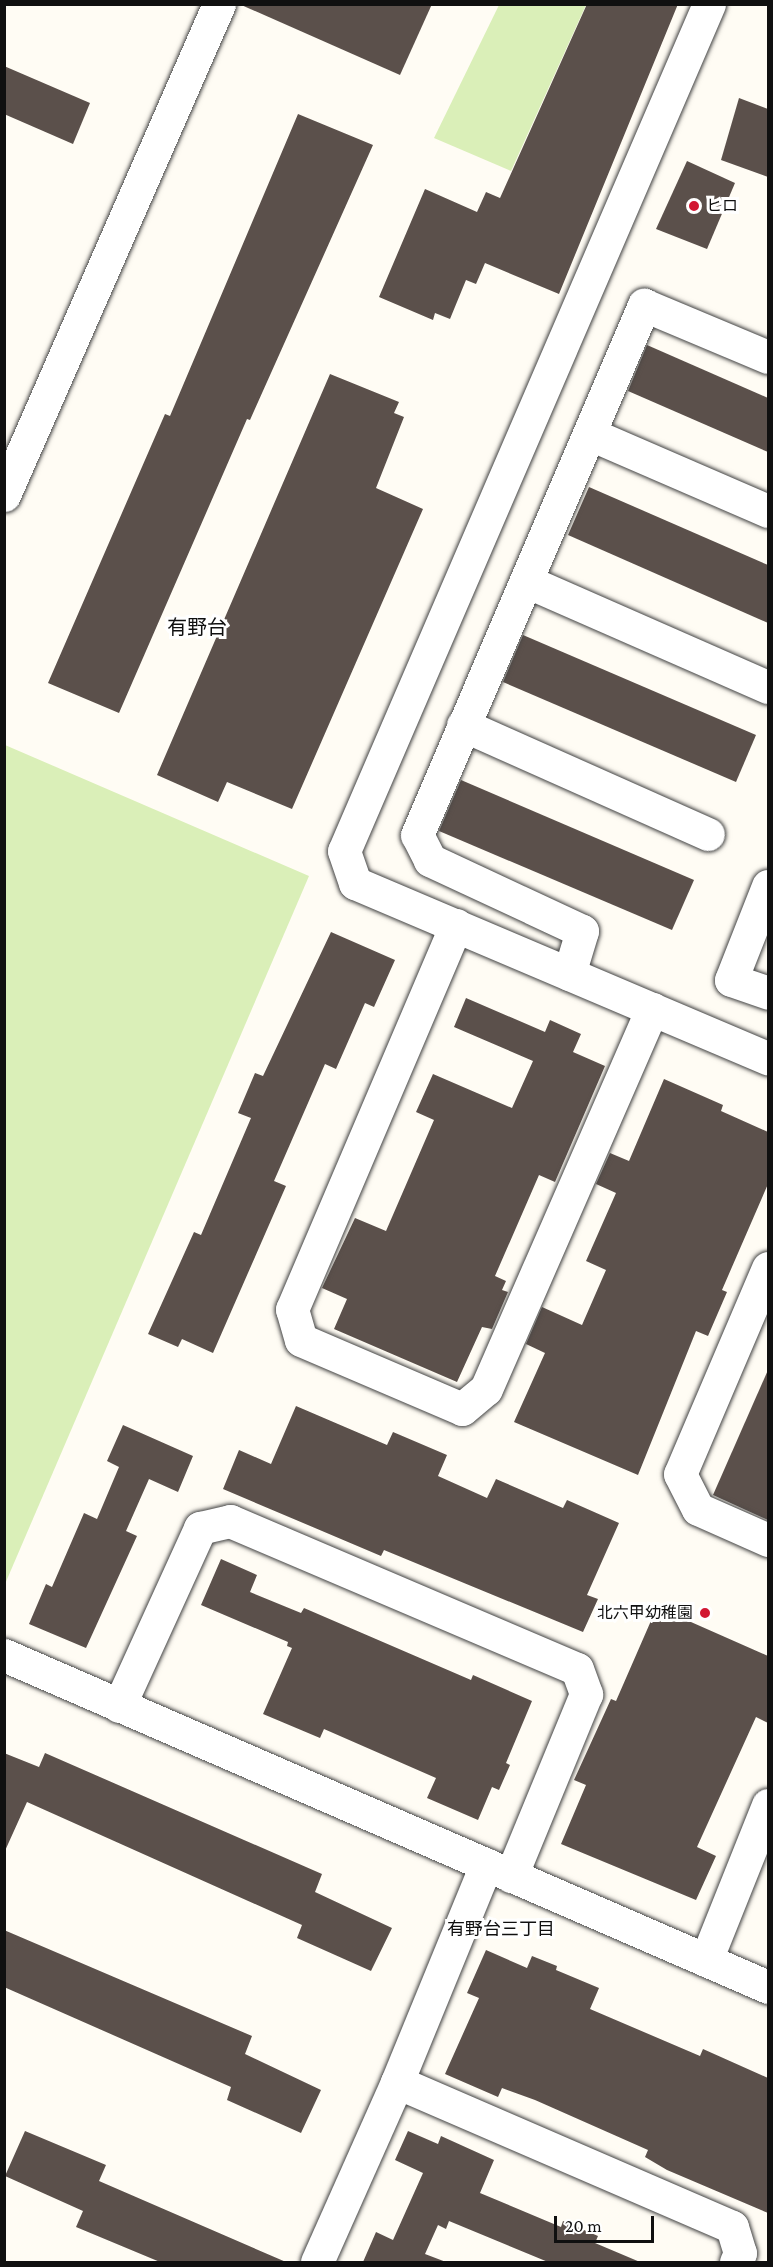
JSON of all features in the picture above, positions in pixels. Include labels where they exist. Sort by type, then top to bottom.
[{"type":"street","points":[[4,495],[219,4]]},
{"type":"street","points":[[709,4],[344,851],[355,883],[652,1009],[768,1055]]},
{"type":"street","points":[[569,974],[582,932],[430,860],[417,836],[525,581],[591,434],[644,305],[768,357]]},
{"type":"street","points":[[591,434],[768,511]]},
{"type":"street","points":[[525,581],[768,687]]},
{"type":"street","points":[[463,725],[708,834]]},
{"type":"street","points":[[768,886],[731,980],[768,993]]},
{"type":"street","points":[[456,925],[292,1309],[302,1340],[452,1405],[462,1409],[486,1389],[652,1009]]},
{"type":"street","points":[[768,1268],[680,1473],[698,1509],[768,1540]]},
{"type":"street","points":[[119,1706],[200,1528],[230,1521],[577,1668],[586,1694],[397,2082],[317,2262]]},
{"type":"street","points":[[4,1655],[768,1987]]},
{"type":"street","points":[[706,1960],[768,1804]]},
{"type":"street","points":[[397,2082],[732,2227],[740,2253],[736,2262]]},
{"type":"green space","points":[[499,5],[586,5],[511,171],[434,138]]},
{"type":"green space","points":[[5,745],[309,876],[5,1584]]},
{"type":"building","points":[[239,4],[432,4],[400,75]]},
{"type":"building","points":[[587,4],[678,4],[559,294],[485,263],[476,284],[466,280],[450,319],[435,313],[433,320],[379,297],[425,189],[477,212],[486,192],[500,198]]},
{"type":"building","points":[[4,66],[90,103],[73,144],[4,114]]},
{"type":"building","points":[[739,98],[768,109],[768,177],[721,160]]},
{"type":"building","points":[[298,114],[373,145],[250,420],[247,419],[119,713],[48,683],[165,414],[170,416]]},
{"type":"building","points":[[687,161],[735,183],[707,249],[656,229]]},
{"type":"building","points":[[647,345],[768,398],[768,452],[628,391]]},
{"type":"building","points":[[330,374],[399,402],[394,413],[404,417],[376,488],[423,509],[292,809],[227,782],[218,802],[157,775]]},
{"type":"building","points":[[589,487],[768,565],[768,623],[568,535]]},
{"type":"building","points":[[523,635],[756,735],[736,782],[503,682]]},
{"type":"building","points":[[461,780],[694,880],[672,930],[439,831]]},
{"type":"building","points":[[331,932],[395,960],[374,1007],[365,1003],[336,1069],[325,1064],[274,1181],[286,1186],[213,1353],[182,1339],[178,1347],[148,1334],[194,1232],[201,1235],[251,1118],[238,1113],[255,1073],[263,1076]]},
{"type":"building","points":[[466,998],[545,1032],[550,1020],[581,1034],[573,1052],[605,1066],[555,1182],[539,1175],[495,1276],[506,1281],[502,1290],[508,1292],[492,1329],[482,1327],[457,1382],[334,1329],[347,1299],[322,1288],[355,1218],[386,1231],[434,1120],[416,1112],[433,1074],[512,1108],[533,1061],[454,1027]]},
{"type":"building","points":[[664,1079],[723,1105],[721,1111],[768,1132],[768,1184],[722,1290],[727,1292],[708,1336],[696,1331],[638,1475],[514,1422],[545,1353],[526,1344],[542,1307],[582,1325],[606,1270],[586,1261],[616,1193],[596,1184],[610,1153],[629,1161]]},
{"type":"building","points":[[768,1370],[768,1520],[713,1495]]},
{"type":"building","points":[[296,1406],[387,1445],[393,1432],[447,1455],[438,1476],[487,1498],[496,1479],[563,1508],[567,1500],[619,1523],[587,1595],[598,1599],[583,1632],[384,1550],[381,1556],[223,1489],[239,1450],[271,1464]]},
{"type":"building","points":[[123,1425],[193,1456],[178,1492],[149,1479],[126,1531],[137,1536],[86,1648],[29,1624],[46,1584],[52,1587],[84,1513],[97,1519],[119,1467],[107,1461]]},
{"type":"building","points":[[221,1559],[257,1575],[250,1592],[301,1613],[304,1608],[471,1680],[473,1675],[532,1701],[506,1763],[510,1765],[499,1790],[492,1787],[478,1820],[427,1798],[436,1778],[324,1729],[320,1738],[263,1714],[292,1648],[287,1646],[288,1642],[201,1605]]},
{"type":"building","points":[[657,1607],[768,1656],[768,1723],[756,1717],[697,1847],[716,1856],[696,1900],[561,1844],[586,1785],[574,1780],[611,1699],[616,1701]]},
{"type":"building","points":[[4,1753],[39,1767],[45,1753],[322,1874],[315,1892],[392,1928],[371,1971],[297,1938],[302,1925],[27,1802],[4,1853]]},
{"type":"building","points":[[4,1930],[252,2036],[245,2054],[321,2090],[301,2133],[227,2100],[231,2087],[4,1987]]},
{"type":"building","points":[[486,1950],[527,1968],[532,1956],[557,1966],[556,1970],[599,1988],[590,2009],[700,2056],[703,2049],[768,2078],[768,2213],[667,2170],[645,2157],[648,2150],[535,2100],[502,2088],[498,2097],[445,2074],[479,1998],[467,1993]]},
{"type":"building","points":[[25,2131],[106,2165],[99,2181],[286,2262],[160,2262],[76,2227],[83,2211],[5,2176]]},
{"type":"building","points":[[408,2131],[438,2144],[441,2136],[494,2160],[480,2193],[561,2227],[563,2221],[598,2236],[595,2243],[640,2262],[548,2262],[449,2221],[446,2229],[438,2225],[425,2254],[446,2262],[363,2262],[376,2232],[393,2240],[423,2173],[395,2160]]},
{"type":"place","name":"ヒロ","points":[[694,206]]},
{"type":"place","name":"北六甲幼稚園","points":[[705,1613]]},
{"type":"district","name":"有野台","points":[[197,627]]},
{"type":"district","name":"有野台三丁目","points":[[501,1929]]}]
